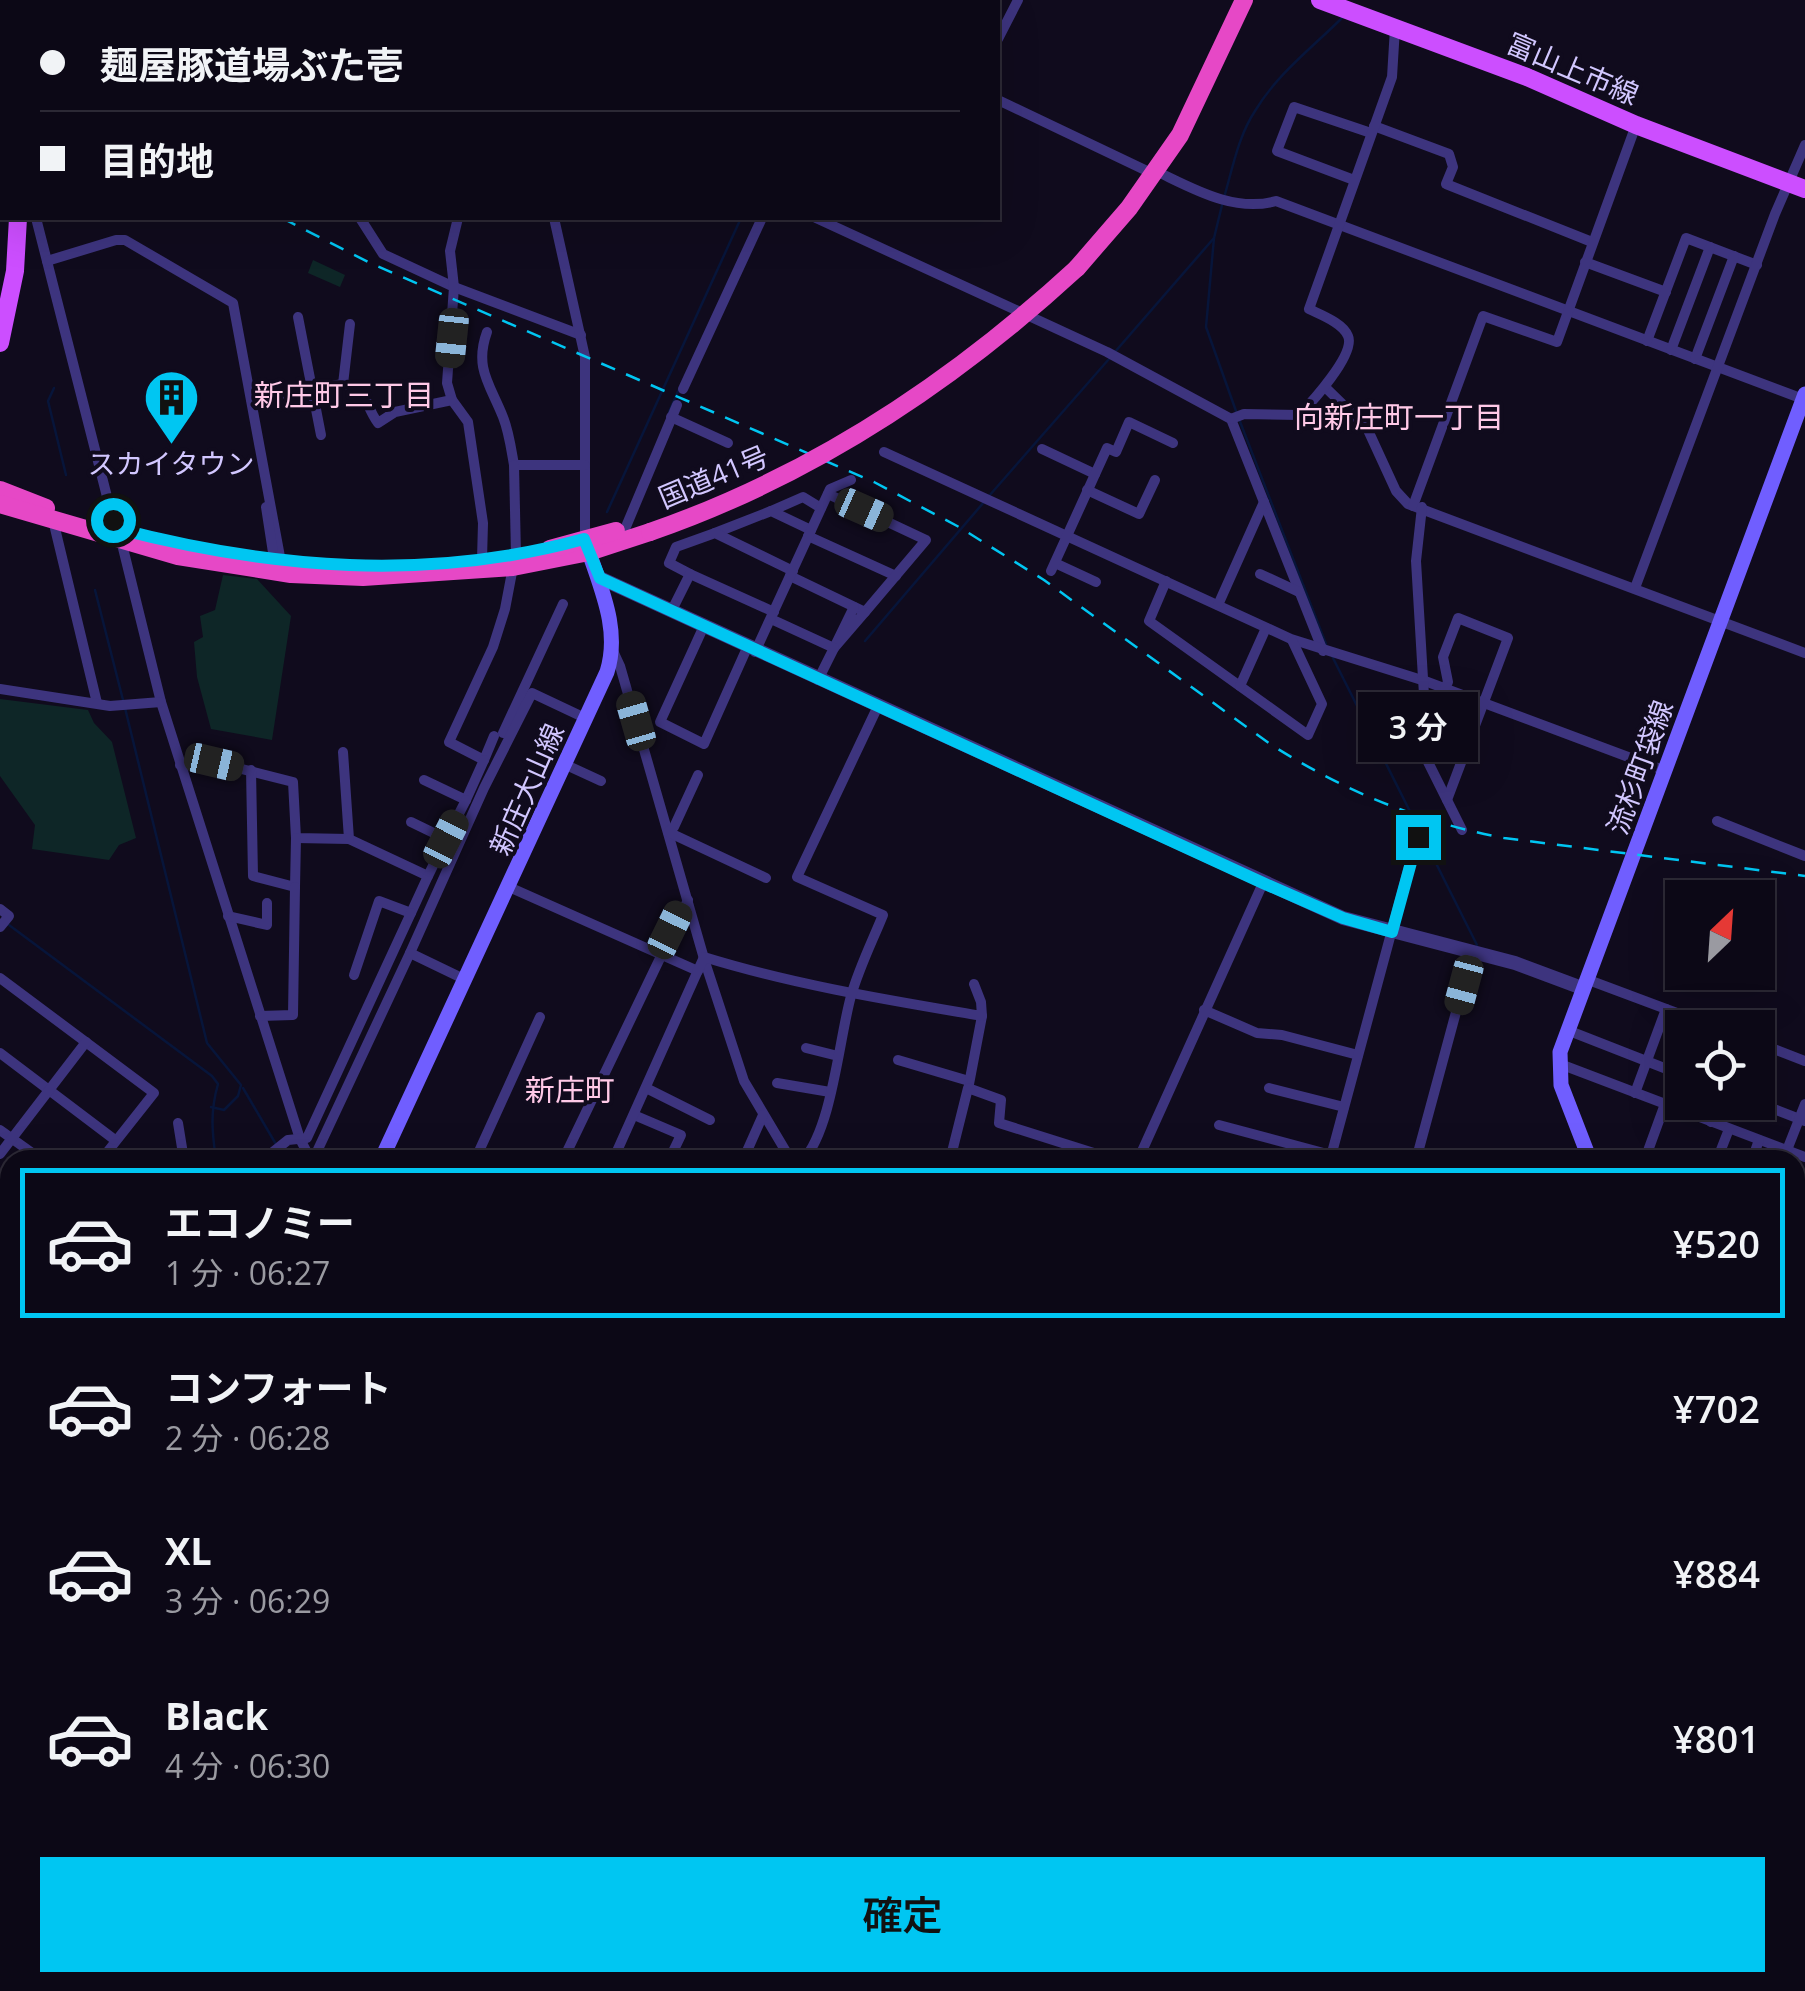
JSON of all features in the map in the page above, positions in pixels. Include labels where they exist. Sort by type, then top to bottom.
[{"type":"highway","name":"国道41号","points":[[1150,171],[1188,103],[1235,0]]},
{"type":"highway","name":"国道41号","points":[[0,504],[118,534],[279,567],[363,577],[514,561],[587,546],[767,486],[870,429],[983,348],[1114,227],[1195,108],[1244,0]]},
{"type":"highway","name":"国道41号","points":[[0,490],[52,516]]},
{"type":"highway","name":"国道41号","points":[[587,546],[625,529],[648,528]]},
{"type":"highway","name":"国道41号","points":[[279,567],[514,561]]},
{"type":"main road","name":"富山上市線","points":[[1320,0],[1797,186]]},
{"type":"main road","points":[[0,292],[8,220]]},
{"type":"main road","points":[[0,343],[16,272],[18,220]]},
{"type":"main road","name":"流杉町袋線","points":[[1558,1064],[1584,983],[1804,396]]},
{"type":"main road","points":[[587,546],[600,578],[614,653]]},
{"type":"main road","name":"新庄大山線","points":[[387,1150],[614,653]]},
{"type":"main road","points":[[1558,1064],[1586,1150]]},
{"type":"street","points":[[1000,35],[1018,0]]},
{"type":"street","points":[[1000,9],[1010,13]]},
{"type":"street","points":[[1231,419],[1244,414],[1299,416],[1326,388],[1350,343],[1348,334],[1309,309],[1392,76],[1395,28]]},
{"type":"street","points":[[1000,101],[1212,197],[1244,204],[1276,201],[1719,368],[1804,396]]},
{"type":"street","points":[[1354,180],[1278,151],[1294,106],[1448,154],[1452,167],[1446,184],[1592,242]]},
{"type":"street","points":[[1462,830],[1428,762],[1416,561],[1417,507],[1484,316],[1557,342],[1636,125]]},
{"type":"street","points":[[1635,588],[1758,265],[1797,186],[1805,144]]},
{"type":"street","points":[[37,220],[161,702],[260,1016],[294,1140],[303,1150]]},
{"type":"street","points":[[359,220],[384,254],[454,288],[581,335]]},
{"type":"street","points":[[458,220],[450,251],[454,288],[447,383],[452,400],[468,422],[483,523],[482,559]]},
{"type":"street","points":[[554,220],[586,369],[587,546]]},
{"type":"street","points":[[683,389],[761,220]]},
{"type":"street","points":[[820,220],[1107,352],[1231,419],[1323,651]]},
{"type":"street","points":[[1648,341],[1686,238],[1758,265]]},
{"type":"street","points":[[47,261],[125,240],[232,303],[271,498],[266,508],[279,567]]},
{"type":"street","points":[[1671,350],[1710,246]]},
{"type":"street","points":[[1695,359],[1734,256]]},
{"type":"street","points":[[1585,262],[1666,292]]},
{"type":"street","points":[[298,318],[321,435]]},
{"type":"street","points":[[343,384],[350,324]]},
{"type":"street","points":[[484,760],[449,742],[493,647],[506,609],[514,561],[514,464],[503,418],[481,365],[481,349],[488,332]]},
{"type":"street","points":[[252,399],[343,384],[358,386],[363,390],[366,408],[378,422],[395,412],[452,400]]},
{"type":"street","points":[[1326,388],[1368,428],[1396,491],[1417,507],[1805,652]]},
{"type":"street","points":[[625,529],[677,405]]},
{"type":"street","points":[[672,417],[728,443]]},
{"type":"street","points":[[1096,582],[1053,567],[1107,448],[1116,452],[1129,422],[1173,443]]},
{"type":"street","points":[[1042,449],[1096,474]]},
{"type":"street","points":[[884,452],[1292,639],[1445,688],[1664,770]]},
{"type":"street","points":[[514,464],[585,464]]},
{"type":"street","points":[[636,721],[648,718],[660,722],[704,744],[772,615],[830,489],[851,480]]},
{"type":"street","points":[[1088,490],[1140,514],[1155,480]]},
{"type":"street","points":[[818,680],[859,610],[896,576],[926,540],[828,494]]},
{"type":"street","points":[[822,508],[802,497],[676,546],[669,563],[834,648]]},
{"type":"street","points":[[1218,605],[1264,502]]},
{"type":"street","points":[[772,511],[896,576]]},
{"type":"street","points":[[52,516],[97,704]]},
{"type":"street","points":[[715,532],[859,610]]},
{"type":"street","points":[[671,612],[690,574]]},
{"type":"street","points":[[1260,574],[1300,592]]},
{"type":"street","points":[[600,578],[1343,918],[1666,1009],[1635,1093]]},
{"type":"street","points":[[1166,581],[1149,620],[1308,735],[1322,704],[1292,639]]},
{"type":"street","points":[[280,1150],[294,1140],[307,1138],[428,876],[563,604]]},
{"type":"street","points":[[1445,688],[1448,682],[1443,657],[1458,618],[1508,638],[1447,800]]},
{"type":"street","points":[[660,722],[703,628]]},
{"type":"street","points":[[1240,686],[1266,628]]},
{"type":"street","points":[[614,653],[744,1081],[785,1150]]},
{"type":"street","points":[[317,1150],[532,693],[528,680]]},
{"type":"street","points":[[0,689],[97,704],[161,702]]},
{"type":"street","points":[[532,693],[586,718]]},
{"type":"street","points":[[812,1150],[852,994],[883,915],[798,877],[878,706]]},
{"type":"street","points":[[343,752],[349,839]]},
{"type":"street","points":[[180,765],[214,762],[292,782],[296,838],[292,1015],[260,1016]]},
{"type":"street","points":[[564,764],[602,780]]},
{"type":"street","points":[[250,770],[252,876],[295,888]]},
{"type":"street","points":[[668,832],[698,775]]},
{"type":"street","points":[[424,780],[466,800]]},
{"type":"street","points":[[1717,821],[1804,850]]},
{"type":"street","points":[[412,822],[446,839]]},
{"type":"street","points":[[668,832],[766,878]]},
{"type":"street","points":[[1332,1150],[1418,837]]},
{"type":"street","points":[[296,838],[349,839],[428,876]]},
{"type":"street","points":[[1142,1150],[1263,883]]},
{"type":"street","points":[[510,887],[698,971]]},
{"type":"street","points":[[568,1150],[688,900]]},
{"type":"street","points":[[354,975],[380,901],[411,913]]},
{"type":"street","points":[[228,916],[267,924],[267,904]]},
{"type":"street","points":[[0,909],[9,916],[0,926]]},
{"type":"street","points":[[410,953],[466,980]]},
{"type":"street","points":[[1419,1150],[1472,953]]},
{"type":"street","points":[[704,958],[852,994],[982,1016]]},
{"type":"street","points":[[618,1150],[704,958]]},
{"type":"street","points":[[0,978],[154,1092],[108,1150]]},
{"type":"street","points":[[952,1150],[982,1016],[974,984]]},
{"type":"street","points":[[1204,1010],[1257,1033],[1282,1035],[1358,1055]]},
{"type":"street","points":[[479,1150],[540,1017]]},
{"type":"street","points":[[1567,1030],[1665,1068]]},
{"type":"street","points":[[3,1150],[86,1042]]},
{"type":"street","points":[[806,1048],[838,1056]]},
{"type":"street","points":[[1775,1050],[1805,1061]]},
{"type":"street","points":[[0,1054],[116,1140]]},
{"type":"street","points":[[898,1060],[1002,1100],[999,1123],[1084,1150]]},
{"type":"street","points":[[1558,1064],[1665,1104],[1647,1150]]},
{"type":"street","points":[[777,1083],[830,1092]]},
{"type":"street","points":[[646,1088],[710,1120]]},
{"type":"street","points":[[1269,1088],[1344,1107]]},
{"type":"street","points":[[1791,1150],[1805,1104]]},
{"type":"street","points":[[1775,1109],[1802,1120]]},
{"type":"street","points":[[634,1115],[681,1135],[674,1150]]},
{"type":"street","points":[[747,1150],[763,1115]]},
{"type":"street","points":[[1706,1120],[1780,1150]]},
{"type":"street","points":[[178,1123],[182,1150]]},
{"type":"street","points":[[1219,1125],[1303,1150]]},
{"type":"street","points":[[1722,1150],[1730,1128]]},
{"type":"street","points":[[0,1130],[28,1150]]},
{"type":"street","points":[[1756,1150],[1759,1140]]},
{"type":"green space","points":[[313,260],[345,275],[340,287],[308,273]]},
{"type":"green space","points":[[223,575],[257,579],[291,616],[272,740],[211,729],[197,677],[194,642],[203,637],[200,616],[215,610]]},
{"type":"green space","points":[[0,699],[88,710],[112,742],[136,838],[119,845],[109,860],[32,849],[35,825],[0,776]]},
{"type":"waterway","points":[[1225,194],[1249,120],[1285,73],[1343,17]]},
{"type":"waterway","points":[[1223,201],[1214,238],[1206,327],[1236,411]]},
{"type":"waterway","points":[[607,512],[740,220]]},
{"type":"waterway","points":[[1114,353],[1214,238]]},
{"type":"waterway","points":[[989,496],[1109,359]]},
{"type":"waterway","points":[[669,412],[680,387]]},
{"type":"waterway","points":[[54,388],[48,401],[66,475]]},
{"type":"waterway","points":[[1239,419],[1326,644]]},
{"type":"waterway","points":[[865,641],[984,502]]},
{"type":"waterway","points":[[95,590],[123,700]]},
{"type":"waterway","points":[[1332,656],[1477,945]]},
{"type":"waterway","points":[[125,708],[207,1043],[241,1085],[238,1096],[224,1110],[211,1107]]},
{"type":"waterway","points":[[9,925],[212,1076],[218,1084],[212,1122],[215,1150]]},
{"type":"waterway","points":[[243,1088],[277,1146]]},
{"type":"railway","points":[[286,220],[370,263],[874,482],[959,527],[1044,580],[1270,744],[1383,803],[1504,838],[1805,876]]},
{"type":"place","name":"スカイタウン","points":[[171,446]]},
{"type":"district","name":"新庄町三丁目","points":[[344,394]]},
{"type":"district","name":"向新庄町一丁目","points":[[1399,416]]},
{"type":"district","name":"新庄町","points":[[570,1089]]},
{"type":"route","points":[[113,520],[115,528],[180,545],[308,564],[414,565],[482,559],[540,551],[584,539],[600,578],[1263,883],[1343,918],[1392,932],[1418,837]]}]
